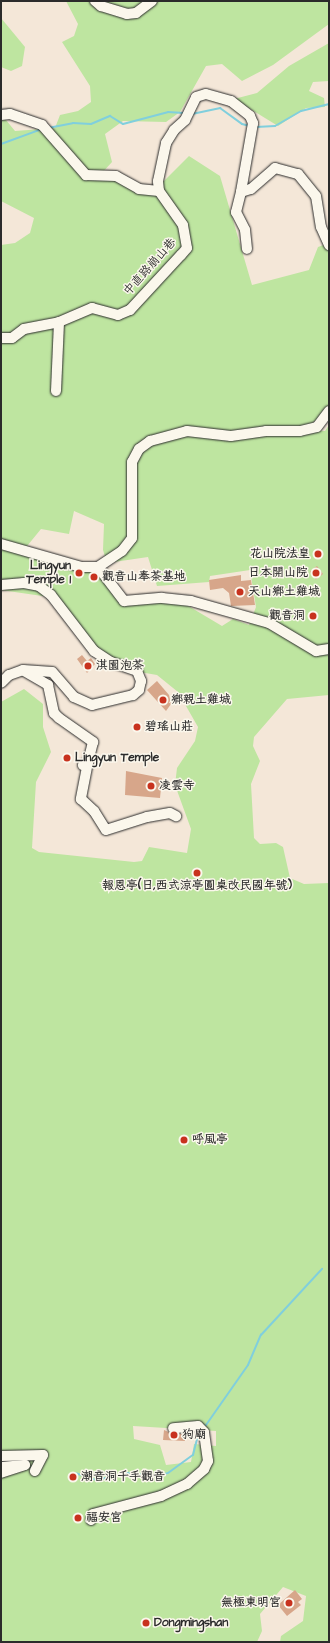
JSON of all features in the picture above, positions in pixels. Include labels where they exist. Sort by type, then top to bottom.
[{"type":"street","points":[[95,1],[111,10],[127,14],[136,13],[152,1]]},
{"type":"street","points":[[1,115],[10,114],[46,129],[86,174],[116,176],[139,189],[159,191],[166,143],[174,130],[185,120],[191,111],[196,97],[206,94],[231,101],[250,116],[253,127],[242,192],[236,212],[245,230],[247,249]]},
{"type":"street","points":[[242,192],[251,190],[266,173],[275,168],[298,174],[316,196],[321,227],[329,245]]},
{"type":"street","name":"中直路崩山巷","points":[[1,338],[12,338],[24,329],[59,322],[92,308],[118,314],[130,310],[187,248],[183,226],[159,191]]},
{"type":"street","points":[[56,391],[59,322]]},
{"type":"street","points":[[1,544],[81,567],[98,566],[122,551],[132,538],[132,462],[139,449],[150,441],[187,431],[231,436],[266,431],[300,432],[317,426],[329,411]]},
{"type":"street","points":[[98,566],[124,601],[162,598],[191,601],[269,623],[316,651],[329,649]]},
{"type":"street","points":[[1,585],[24,583],[39,586],[51,595],[94,651],[111,662],[137,671],[140,685],[133,695],[92,705],[74,697],[52,672],[22,670],[9,675],[1,683]]},
{"type":"street","points":[[22,670],[48,685],[54,713],[94,742],[84,764],[81,799],[94,811],[106,830],[153,816],[170,813],[176,816]]},
{"type":"street","points":[[91,1520],[93,1514],[161,1496],[187,1484],[204,1469],[208,1461],[204,1432],[198,1426],[173,1428]]},
{"type":"street","points":[[1,1456],[43,1455],[35,1471]]},
{"type":"street","points":[[1,1466],[24,1465],[1,1473]]},
{"type":"green space","points":[[66,1],[329,1],[329,24],[273,65],[242,81],[222,64],[206,66],[180,112],[166,122],[123,121],[105,134],[112,162],[101,174],[155,190],[189,156],[220,176],[252,285],[309,270],[318,247],[329,243],[329,410],[303,430],[325,431],[329,425],[329,695],[287,699],[254,737],[253,746],[260,761],[251,784],[254,838],[260,844],[276,843],[283,847],[290,878],[304,884],[329,883],[329,1642],[280,1642],[281,1636],[303,1621],[306,1596],[283,1587],[260,1614],[262,1631],[257,1642],[1,1642],[1,702],[24,689],[43,704],[43,727],[51,752],[36,782],[32,848],[39,852],[134,862],[142,861],[149,847],[187,853],[191,829],[175,785],[177,768],[195,741],[198,727],[178,692],[157,675],[122,669],[106,660],[49,597],[1,590],[1,245],[15,243],[30,233],[34,218],[1,201],[1,114],[15,131],[55,128],[60,115],[78,111],[91,102],[90,86],[62,42],[74,36],[78,24]],"holes":[[[74,511],[104,524],[103,550],[107,563],[148,557],[157,586],[209,582],[210,576],[250,570],[256,607],[249,625],[233,619],[222,626],[185,604],[123,600],[90,566],[23,551],[41,529],[69,534]],[[133,1426],[216,1431],[216,1446],[194,1444],[191,1462],[166,1465],[160,1445],[134,1439]]]},
{"type":"green space","points":[[1,18],[25,47],[22,66],[11,71],[1,67]]},
{"type":"green space","points":[[329,43],[329,81],[313,82],[309,91],[324,98],[325,107],[306,108],[278,126],[234,99],[257,93],[289,66]]},
{"type":"building","name":"日本開山院","points":[[317,566],[323,574],[316,579],[310,571]]},
{"type":"building","name":"天山鄉土雞城","points":[[241,575],[241,581],[251,580],[255,605],[231,606],[229,593],[223,588],[210,590],[209,580]]},
{"type":"building","name":"淇園泡茶","points":[[82,655],[87,661],[91,658],[95,664],[87,673],[77,659]]},
{"type":"building","name":"鄉親土雞城","points":[[157,681],[169,695],[171,704],[166,711],[147,690]]},
{"type":"building","points":[[126,771],[162,778],[160,798],[125,795]]},
{"type":"building","name":"狗廟","points":[[164,1430],[173,1434],[185,1434],[185,1441],[163,1440]]},
{"type":"building","name":"無極東明宮","points":[[295,1590],[302,1599],[298,1602],[301,1605],[287,1616],[278,1605]]},
{"type":"waterway","points":[[256,127],[275,126],[301,111],[329,104]]},
{"type":"waterway","points":[[192,114],[220,108],[242,124],[250,126]]},
{"type":"waterway","points":[[48,128],[73,123],[91,124],[110,116],[123,124],[168,112],[184,113]]},
{"type":"waterway","points":[[1,144],[42,129]]},
{"type":"waterway","points":[[206,1425],[248,1365],[261,1335],[322,1269]]},
{"type":"waterway","points":[[75,1473],[97,1480],[127,1473],[156,1476],[168,1473],[193,1455],[198,1435]]},
{"type":"place","name":"花山院法皇","points":[[318,554]]},
{"type":"place","name":"Lingyun Temple 1","points":[[79,573]]},
{"type":"place","name":"日本開山院","points":[[316,573]]},
{"type":"place","name":"觀音山奉茶基地","points":[[94,577]]},
{"type":"place","name":"天山鄉土雞城","points":[[240,592]]},
{"type":"place","name":"觀音洞","points":[[313,616]]},
{"type":"place","name":"淇園泡茶","points":[[88,666]]},
{"type":"place","name":"鄉親土雞城","points":[[163,700]]},
{"type":"place","name":"碧瑤山莊","points":[[137,727]]},
{"type":"place","name":"Lingyun Temple","points":[[67,758]]},
{"type":"place","name":"凌雲寺","points":[[151,786]]},
{"type":"place","name":"報恩亭(日,西式涼亭圓桌改民國年號)","points":[[197,873]]},
{"type":"place","name":"呼風亭","points":[[184,1140]]},
{"type":"place","name":"狗廟","points":[[174,1435]]},
{"type":"place","name":"潮音洞千手觀音","points":[[73,1477]]},
{"type":"place","name":"福安宮","points":[[78,1518]]},
{"type":"place","name":"無極東明宮","points":[[289,1603]]},
{"type":"place","name":"Dongmingshan","points":[[146,1623]]}]
